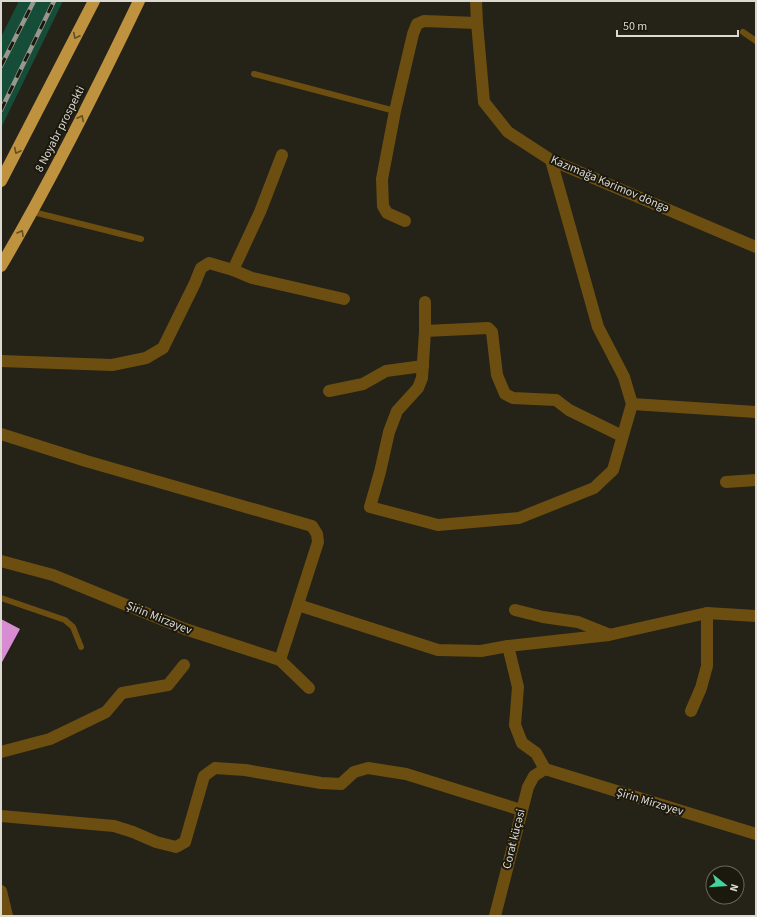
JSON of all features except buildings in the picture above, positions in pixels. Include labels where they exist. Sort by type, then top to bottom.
[{"type":"highway","points":[[1,181],[94,1]]},
{"type":"highway","name":"8 Noyabr prospekti","points":[[1,266],[33,212],[118,44],[138,1]]},
{"type":"street","name":"Kazımağa Kərimov döngə","points":[[476,1],[484,102],[508,132],[551,160],[756,247]]},
{"type":"street","points":[[405,221],[387,213],[383,206],[382,179],[395,111],[413,34],[417,24],[424,21],[477,23]]},
{"type":"street","points":[[233,270],[260,212],[282,155]]},
{"type":"street","points":[[425,302],[422,378],[418,388],[397,411],[389,432],[370,507],[438,525],[519,518],[594,488],[613,470],[632,404],[624,377],[598,327],[584,282],[551,160]]},
{"type":"street","points":[[1,361],[112,365],[146,358],[162,348],[201,268],[209,263],[233,270],[252,278],[344,299]]},
{"type":"street","points":[[425,331],[488,328],[492,332],[497,375],[505,394],[513,398],[556,400],[569,410],[622,436]]},
{"type":"street","points":[[329,391],[363,384],[386,371],[422,366]]},
{"type":"street","points":[[632,404],[756,412]]},
{"type":"street","points":[[1,434],[86,461],[312,526],[317,534],[318,542],[280,660]]},
{"type":"street","points":[[726,482],[756,480]]},
{"type":"street","name":"Şirin Mirzəyev","points":[[1,561],[53,575],[184,629],[280,660],[309,688]]},
{"type":"street","points":[[298,605],[438,650],[481,651],[508,646],[609,635],[707,613],[756,616]]},
{"type":"street","points":[[516,610],[542,617],[578,622],[609,635]]},
{"type":"street","points":[[691,711],[701,688],[707,666],[707,613]]},
{"type":"street","points":[[508,646],[518,687],[515,725],[522,743],[536,753],[545,769]]},
{"type":"street","points":[[1,752],[50,739],[106,712],[122,693],[168,685],[184,665]]},
{"type":"street","points":[[1,816],[114,826],[156,842],[176,846],[185,842],[204,776],[215,768],[245,770],[321,783],[341,784],[354,772],[368,768],[406,774],[521,810]]},
{"type":"street","name":"Şirin Mirzəyev","points":[[545,769],[756,834]]},
{"type":"street","name":"Corat küçəsi","points":[[495,916],[528,787],[534,776],[545,769]]},
{"type":"street","points":[[1,891],[7,916]]},
{"type":"lane","points":[[743,32],[756,41]]},
{"type":"lane","points":[[254,74],[395,111]]},
{"type":"lane","points":[[33,212],[141,239]]},
{"type":"lane","points":[[1,598],[65,620],[73,627],[81,647]]},
{"type":"green space","points":[[19,1],[63,1],[1,128],[1,37]]},
{"type":"railway","points":[[1,66],[34,1]]},
{"type":"railway","points":[[1,110],[54,1]]}]
